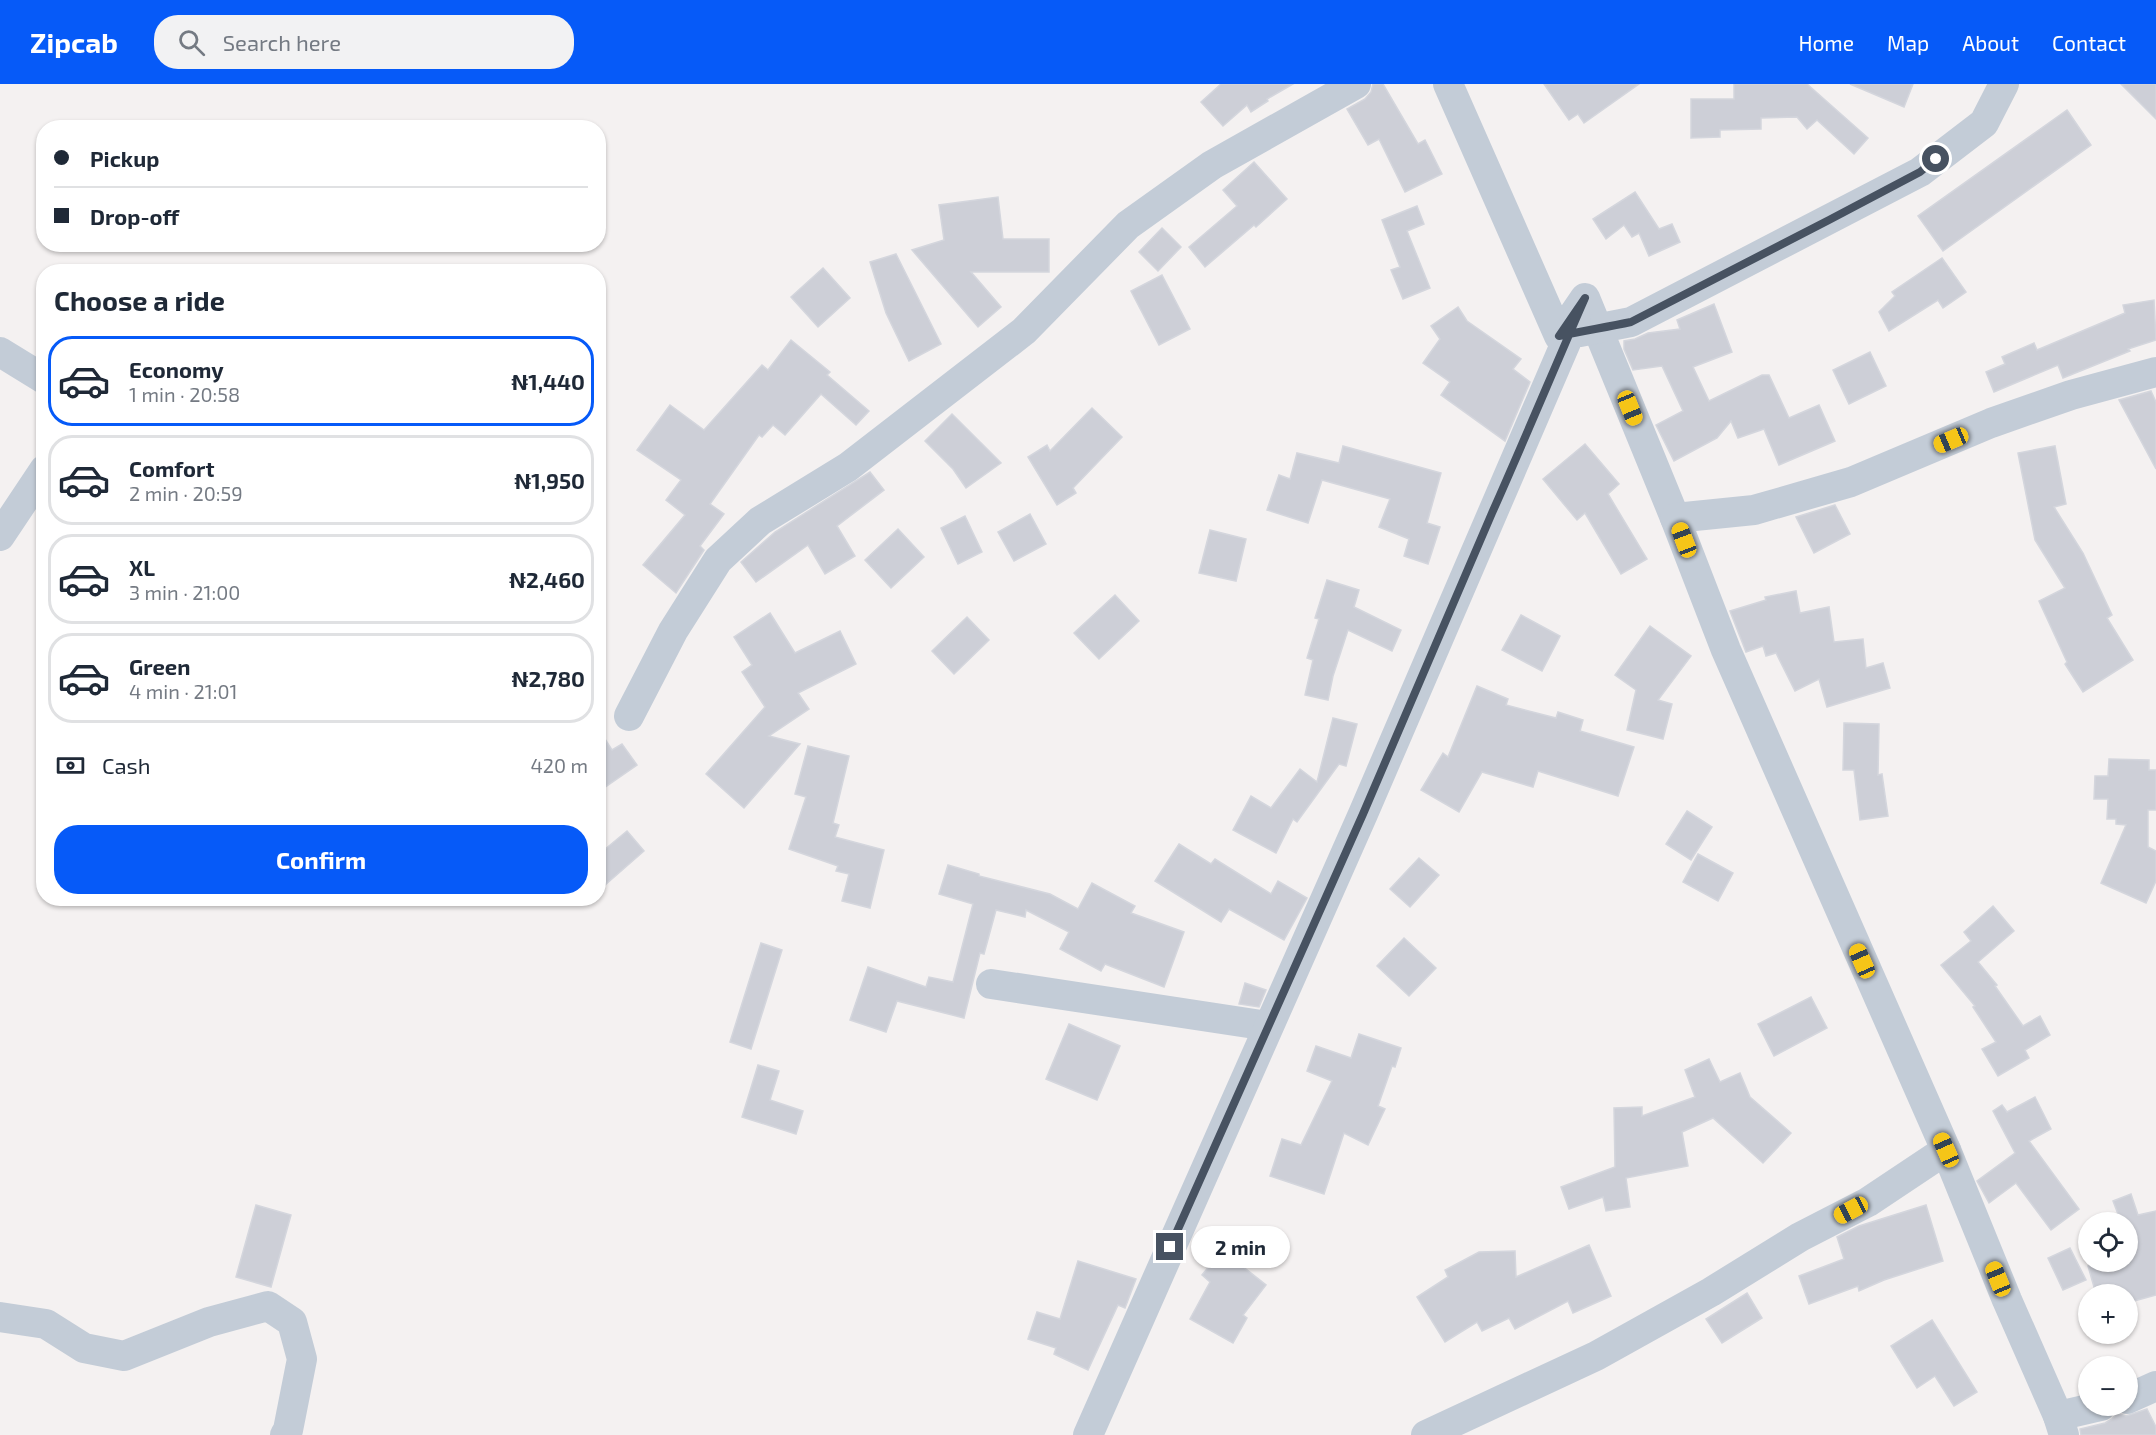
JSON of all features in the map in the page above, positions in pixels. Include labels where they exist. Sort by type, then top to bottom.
[{"type":"street","points":[[629,716],[673,631],[718,560],[759,521],[848,467],[1024,331],[1128,225],[1212,165],[1356,84]]},
{"type":"street","points":[[1448,84],[1559,336]]},
{"type":"street","points":[[1559,336],[1631,322],[1920,172],[1984,123],[2004,84]]},
{"type":"street","points":[[1559,336],[1585,298]]},
{"type":"street","points":[[1585,298],[1726,650],[1946,1150],[2061,1426],[2081,1416]]},
{"type":"street","points":[[1088,1435],[1363,814],[1585,298]]},
{"type":"street","points":[[0,352],[36,374]]},
{"type":"street","points":[[1675,518],[1754,510],[1851,482],[1991,423],[2072,395],[2156,372]]},
{"type":"street","points":[[0,536],[36,482]]},
{"type":"street","points":[[991,984],[1268,1026]]},
{"type":"street","points":[[1426,1435],[1596,1356],[1711,1292],[1800,1237],[1868,1202],[1946,1150]]},
{"type":"street","points":[[0,1317],[46,1324],[84,1348],[124,1356],[209,1322],[268,1306],[292,1322],[302,1359],[288,1430],[285,1435]]},
{"type":"street","points":[[2138,1394],[2156,1386]]},
{"type":"building","points":[[1221,84],[1293,84],[1267,99],[1268,101],[1251,112],[1247,105],[1223,126],[1201,102]]},
{"type":"building","points":[[1373,84],[1383,84],[1418,144],[1425,140],[1442,174],[1405,192],[1379,139],[1368,145],[1347,109],[1365,99],[1371,92]]},
{"type":"building","points":[[1544,84],[1639,84],[1584,123],[1578,114],[1569,120]]},
{"type":"building","points":[[1734,84],[1807,84],[1868,138],[1854,154],[1817,120],[1807,129],[1797,117],[1761,118],[1761,129],[1720,130],[1720,137],[1691,138],[1691,99],[1734,99]]},
{"type":"building","points":[[1850,84],[1913,84],[1904,107]]},
{"type":"building","points":[[2121,84],[2156,84],[2156,119]]},
{"type":"building","points":[[2067,110],[2091,145],[1943,251],[1918,216]]},
{"type":"building","points":[[1254,162],[1287,199],[1205,267],[1189,247],[1237,206],[1223,190]]},
{"type":"building","points":[[1635,192],[1659,229],[1672,224],[1680,242],[1649,256],[1639,233],[1632,237],[1624,225],[1606,239],[1593,219]]},
{"type":"building","points":[[998,197],[1003,239],[1049,239],[1049,272],[971,272],[1001,307],[978,327],[912,250],[944,240],[939,205]]},
{"type":"building","points":[[1417,206],[1424,224],[1407,231],[1430,288],[1403,299],[1391,270],[1400,267],[1382,220]]},
{"type":"building","points":[[1162,228],[1181,247],[1158,271],[1139,252]]},
{"type":"building","points":[[896,254],[941,344],[909,361],[886,313],[870,262]]},
{"type":"building","points":[[1942,258],[1966,292],[1943,308],[1938,300],[1889,331],[1879,312],[1895,296],[1892,292]]},
{"type":"building","points":[[823,268],[850,298],[818,327],[791,297]]},
{"type":"building","points":[[1162,275],[1190,329],[1159,345],[1131,291]]},
{"type":"building","points":[[2154,300],[2156,340],[2128,349],[2130,351],[2063,378],[2058,365],[1994,392],[1986,372],[2005,364],[2002,357],[2034,343],[2037,350],[2125,313],[2123,305]]},
{"type":"building","points":[[1714,304],[1732,352],[1693,367],[1709,401],[1762,375],[1769,375],[1789,418],[1819,405],[1835,441],[1779,465],[1764,429],[1738,438],[1731,421],[1717,438],[1674,461],[1656,425],[1683,411],[1662,366],[1633,370],[1624,349],[1624,341],[1648,333],[1680,329],[1677,320]]},
{"type":"building","points":[[1458,307],[1467,321],[1521,359],[1513,369],[1530,382],[1505,441],[1441,395],[1450,382],[1423,363],[1440,339],[1431,326]]},
{"type":"building","points":[[791,340],[830,372],[827,375],[869,411],[856,425],[821,394],[785,435],[773,425],[762,437],[759,435],[710,504],[724,514],[700,546],[704,550],[676,593],[643,565],[685,515],[666,500],[681,480],[637,450],[670,405],[704,430],[762,365],[768,370]]},
{"type":"building","points":[[1870,352],[1886,386],[1849,404],[1833,370]]},
{"type":"building","points":[[2151,391],[2156,402],[2156,469],[2119,400]]},
{"type":"building","points":[[1092,408],[1122,437],[1073,488],[1076,493],[1057,505],[1028,457],[1047,445],[1050,451]]},
{"type":"building","points":[[952,414],[1001,463],[966,488],[953,469],[925,441]]},
{"type":"building","points":[[1585,444],[1619,484],[1608,494],[1647,559],[1621,574],[1585,513],[1577,520],[1543,479]]},
{"type":"building","points":[[1343,446],[1441,473],[1427,523],[1440,527],[1428,564],[1404,556],[1409,539],[1379,527],[1390,499],[1322,480],[1308,523],[1267,510],[1279,475],[1290,479],[1297,453],[1339,463]]},
{"type":"building","points":[[2055,446],[2066,504],[2054,507],[2083,553],[2112,615],[2107,618],[2133,660],[2083,692],[2065,664],[2067,662],[2039,601],[2065,588],[2035,540],[2018,453]]},
{"type":"building","points":[[870,472],[884,490],[837,526],[855,556],[825,574],[808,545],[756,582],[741,562],[775,532]]},
{"type":"building","points":[[1835,505],[1850,534],[1814,553],[1796,517]]},
{"type":"building","points":[[1030,514],[1046,544],[1014,561],[998,532]]},
{"type":"building","points":[[965,516],[982,552],[958,564],[941,528]]},
{"type":"building","points":[[898,529],[924,557],[891,588],[865,560]]},
{"type":"building","points":[[1210,530],[1246,539],[1236,581],[1199,573]]},
{"type":"building","points":[[1327,580],[1359,590],[1354,607],[1401,630],[1392,651],[1348,630],[1328,700],[1305,695],[1313,660],[1307,658],[1319,619],[1315,618]]},
{"type":"building","points":[[1796,591],[1800,613],[1829,607],[1834,642],[1863,639],[1866,668],[1883,663],[1890,688],[1827,707],[1819,679],[1795,691],[1776,653],[1766,656],[1763,646],[1746,652],[1730,611],[1766,600],[1765,597]]},
{"type":"building","points":[[1115,595],[1139,621],[1099,659],[1074,633]]},
{"type":"building","points":[[770,613],[795,653],[840,631],[856,664],[798,693],[809,709],[769,736],[800,744],[744,808],[706,774],[765,707],[742,672],[752,665],[734,637]]},
{"type":"building","points":[[1521,615],[1560,636],[1542,671],[1502,650]]},
{"type":"building","points":[[967,617],[989,640],[954,674],[932,651]]},
{"type":"building","points":[[1650,626],[1691,656],[1658,700],[1672,704],[1663,739],[1627,730],[1636,690],[1615,675]]},
{"type":"building","points":[[1477,686],[1508,699],[1506,705],[1556,718],[1558,712],[1583,720],[1580,731],[1634,747],[1618,796],[1538,771],[1533,787],[1482,772],[1459,812],[1421,790],[1443,753],[1448,757]]},
{"type":"building","points":[[1333,718],[1357,724],[1346,766],[1339,764],[1297,822],[1293,819],[1276,853],[1233,830],[1251,796],[1271,808],[1300,769],[1317,782]]},
{"type":"building","points":[[1844,723],[1879,724],[1878,775],[1882,774],[1888,816],[1860,820],[1854,770],[1843,770]]},
{"type":"building","points":[[606,741],[612,750],[622,744],[637,765],[606,786]]},
{"type":"building","points":[[808,746],[849,756],[833,823],[839,825],[835,837],[884,850],[870,908],[842,901],[849,874],[836,871],[838,866],[789,849],[806,797],[795,794]]},
{"type":"building","points":[[2109,759],[2149,760],[2149,770],[2156,770],[2156,810],[2148,810],[2148,847],[2156,851],[2156,881],[2146,903],[2101,883],[2126,825],[2116,824],[2116,819],[2107,819],[2108,799],[2094,799],[2095,776],[2108,776]]},
{"type":"building","points":[[1687,811],[1712,827],[1691,860],[1666,844]]},
{"type":"building","points":[[627,831],[644,851],[606,884],[606,848]]},
{"type":"building","points":[[1179,844],[1211,864],[1215,859],[1271,894],[1278,881],[1307,898],[1284,940],[1229,909],[1221,922],[1155,881]]},
{"type":"building","points":[[1698,854],[1733,873],[1718,901],[1683,882]]},
{"type":"building","points":[[1419,858],[1439,875],[1410,907],[1390,889]]},
{"type":"building","points":[[948,865],[979,874],[979,876],[1050,894],[1078,909],[1092,883],[1135,906],[1131,913],[1184,932],[1164,987],[1105,964],[1101,971],[1060,949],[1069,932],[1026,910],[1025,917],[996,910],[984,954],[980,953],[964,1018],[897,1001],[886,1032],[850,1020],[868,967],[926,987],[929,977],[953,982],[973,904],[939,894]]},
{"type":"building","points":[[1993,906],[2014,931],[1978,962],[1997,985],[1995,986],[2023,1026],[2040,1016],[2050,1035],[2025,1050],[2029,1058],[1998,1076],[1982,1049],[1996,1042],[1973,1007],[1975,1006],[1941,965],[1971,941],[1964,932]]},
{"type":"building","points":[[1404,938],[1436,968],[1409,996],[1377,966]]},
{"type":"building","points":[[761,943],[782,950],[751,1049],[730,1042]]},
{"type":"building","points":[[1245,983],[1266,990],[1259,1007],[1239,1004]]},
{"type":"building","points":[[1811,997],[1827,1028],[1774,1056],[1758,1024]]},
{"type":"building","points":[[1069,1024],[1120,1046],[1097,1100],[1046,1079]]},
{"type":"building","points":[[1359,1034],[1401,1048],[1378,1106],[1385,1109],[1368,1145],[1344,1133],[1324,1194],[1270,1176],[1282,1139],[1301,1145],[1332,1081],[1307,1071],[1316,1046],[1351,1058]]},
{"type":"building","points":[[1709,1059],[1720,1082],[1740,1073],[1750,1097],[1791,1133],[1763,1163],[1713,1118],[1682,1132],[1688,1166],[1626,1178],[1630,1207],[1606,1211],[1603,1197],[1569,1209],[1561,1187],[1615,1167],[1614,1108],[1642,1107],[1642,1116],[1695,1097],[1685,1070]]},
{"type":"building","points":[[758,1065],[779,1071],[770,1100],[803,1111],[796,1134],[742,1117]]},
{"type":"building","points":[[2035,1097],[2051,1129],[2029,1141],[2079,1209],[2051,1230],[2016,1183],[1989,1203],[1977,1181],[2015,1153],[1993,1111],[2002,1105],[2007,1112]]},
{"type":"building","points":[[2131,1194],[2137,1212],[2117,1212],[2113,1201]]},
{"type":"building","points":[[256,1205],[291,1215],[271,1287],[236,1277]]},
{"type":"building","points":[[1926,1205],[1943,1261],[1884,1280],[1859,1291],[1858,1286],[1809,1304],[1799,1276],[1844,1259],[1837,1237],[1859,1226]]},
{"type":"building","points":[[2156,1211],[2156,1295],[2138,1300],[2138,1284],[2093,1284],[2090,1272],[2138,1272],[2138,1215]]},
{"type":"building","points":[[1589,1245],[1611,1296],[1573,1313],[1568,1301],[1515,1329],[1509,1318],[1482,1331],[1477,1322],[1445,1342],[1417,1297],[1448,1277],[1445,1270],[1479,1252],[1515,1251],[1516,1277]]},
{"type":"building","points":[[2070,1248],[2078,1264],[2078,1272],[2082,1272],[2086,1280],[2063,1290],[2048,1258]]},
{"type":"building","points":[[1222,1250],[1266,1285],[1243,1315],[1247,1318],[1233,1343],[1190,1319],[1210,1282],[1202,1275]]},
{"type":"building","points":[[1078,1261],[1136,1279],[1125,1308],[1118,1305],[1088,1370],[1054,1354],[1056,1348],[1028,1339],[1037,1312],[1060,1319]]},
{"type":"building","points":[[1747,1293],[1762,1318],[1722,1343],[1706,1319]]},
{"type":"building","points":[[1932,1320],[1977,1392],[1954,1406],[1935,1376],[1917,1388],[1891,1346]]},
{"type":"building","points":[[2147,1409],[2156,1427],[2156,1435],[2081,1435],[2080,1429],[2105,1423],[2114,1416],[2138,1416],[2138,1412]]},
{"type":"route","points":[[1170,1247],[1363,814],[1566,341],[1576,319],[1585,298],[1559,336],[1577,332],[1631,322],[1920,172],[1936,159]]}]
